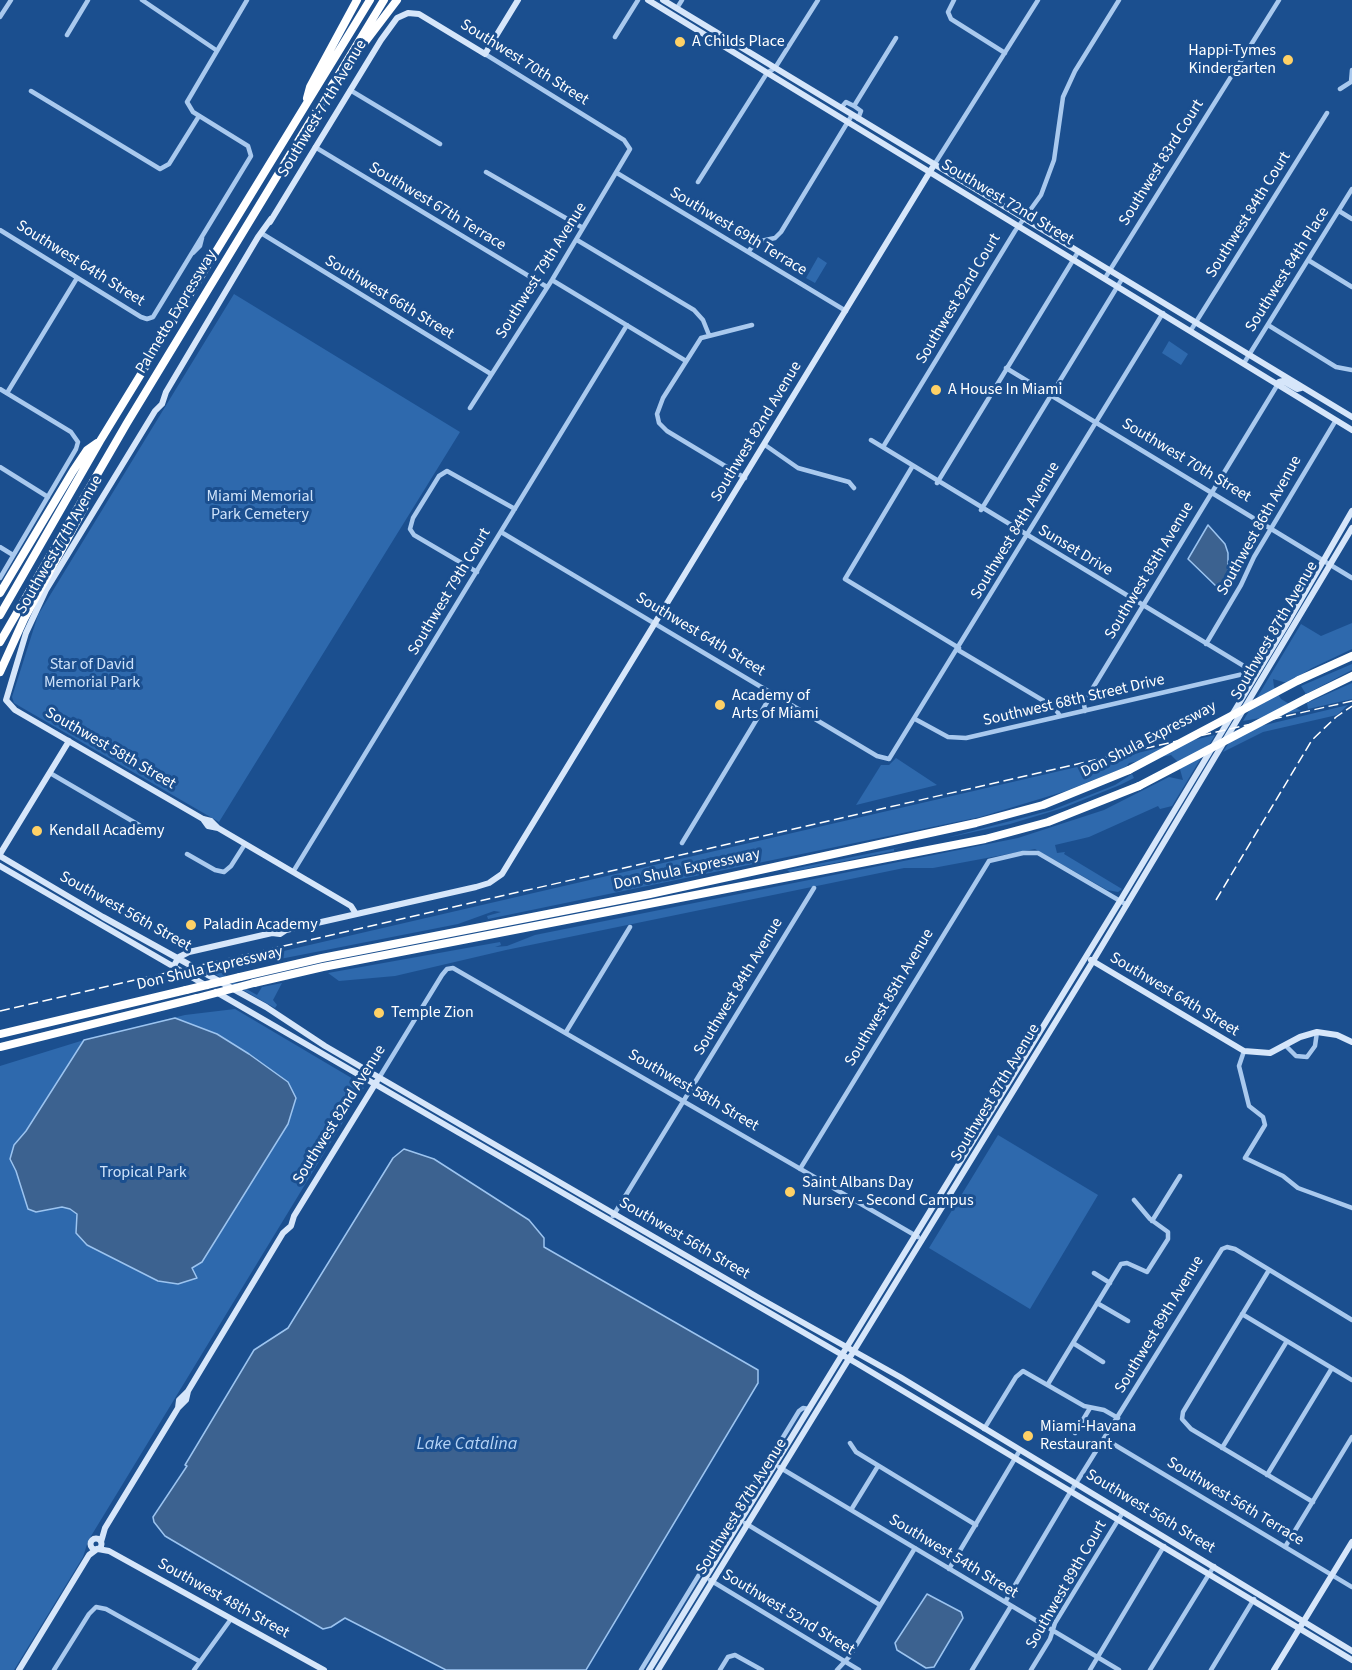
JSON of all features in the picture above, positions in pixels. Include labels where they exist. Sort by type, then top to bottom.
[{"type":"highway","points":[[306,105],[310,87],[357,0]]},
{"type":"highway","name":"Palmetto Expressway","points":[[0,615],[100,441],[370,0]]},
{"type":"highway","name":"Palmetto Expressway","points":[[0,642],[88,489],[384,0]]},
{"type":"highway","points":[[339,73],[352,63],[397,0]]},
{"type":"highway","points":[[0,593],[73,471],[87,450],[100,441]]},
{"type":"highway","points":[[0,672],[30,607],[85,506],[88,489]]},
{"type":"highway","name":"Don Shula Expressway","points":[[0,1034],[322,958],[650,894],[976,823],[1043,805],[1129,770],[1299,680],[1352,656]]},
{"type":"highway","name":"Don Shula Expressway","points":[[0,1047],[323,967],[985,839],[1048,822],[1139,786],[1352,676]]},
{"type":"main road","points":[[485,54],[518,0]]},
{"type":"main road","name":"Southwest 72nd Street","points":[[648,0],[1352,430]]},
{"type":"main road","name":"Southwest 72nd Street","points":[[663,0],[1352,417]]},
{"type":"main road","name":"Southwest 70th Street","points":[[401,15],[412,13],[423,16],[485,54]]},
{"type":"main road","name":"Southwest 77th Avenue","points":[[6,700],[27,633],[43,597],[155,411],[158,401],[166,392],[350,90],[391,25],[401,15]]},
{"type":"main road","name":"Southwest 82nd Avenue","points":[[356,914],[476,887],[498,878],[509,865],[934,165]]},
{"type":"main road","points":[[1162,313],[1167,306]]},
{"type":"main road","points":[[1278,383],[1281,381],[1296,389],[1302,387]]},
{"type":"main road","name":"Southwest 87th Avenue","points":[[649,1670],[669,1629],[705,1577],[848,1347],[1250,686],[1254,675],[1288,622],[1352,511]]},
{"type":"main road","name":"Southwest 87th Avenue","points":[[658,1670],[1014,1091],[1352,528]]},
{"type":"main road","points":[[1288,622],[1299,619]]},
{"type":"main road","points":[[1254,675],[1264,678]]},
{"type":"main road","name":"Southwest 58th Street","points":[[6,700],[15,710],[203,819],[208,826],[218,828],[351,906],[356,914]]},
{"type":"main road","points":[[0,855],[69,741]]},
{"type":"main road","points":[[1188,787],[1196,791]]},
{"type":"main road","name":"Southwest 56th Street","points":[[0,855],[103,917],[179,957],[485,1148],[1016,1457],[1352,1660]]},
{"type":"main road","name":"Southwest 56th Street","points":[[0,866],[173,967],[489,1141],[855,1351],[1305,1620],[1352,1651]]},
{"type":"main road","points":[[173,967],[179,957],[189,952],[272,933],[280,934],[286,930],[356,914]]},
{"type":"main road","name":"Southwest 64th Street","points":[[1085,957],[1244,1052],[1267,1053],[1286,1046],[1300,1037],[1317,1032]]},
{"type":"main road","points":[[1076,972],[1083,977]]},
{"type":"main road","points":[[1045,1024],[1052,1028]]},
{"type":"main road","points":[[1317,1032],[1337,1035],[1352,1042]]},
{"type":"main road","name":"Southwest 82nd Avenue","points":[[19,1670],[98,1544],[105,1528],[178,1408],[179,1400],[188,1392],[283,1233],[291,1226],[294,1216],[377,1081]]},
{"type":"main road","points":[[1006,1086],[1014,1091]]},
{"type":"main road","points":[[985,1122],[992,1126]]},
{"type":"main road","points":[[974,1140],[981,1144]]},
{"type":"main road","points":[[485,1148],[489,1141]]},
{"type":"main road","points":[[951,1178],[958,1182]]},
{"type":"main road","points":[[707,1277],[711,1270]]},
{"type":"main road","points":[[809,1410],[811,1422]]},
{"type":"main road","points":[[1274,1670],[1352,1542]]},
{"type":"main road","name":"Southwest 82nd Avenue","points":[[89,1556],[90,1545],[98,1544]]},
{"type":"main road","name":"Southwest 48th Street","points":[[98,1544],[324,1670]]},
{"type":"main road","points":[[669,1629],[679,1636]]},
{"type":"street","points":[[0,17],[11,0]]},
{"type":"street","points":[[67,34],[88,0]]},
{"type":"street","points":[[142,0],[216,50]]},
{"type":"street","points":[[31,91],[154,167],[163,168],[169,164],[199,116],[187,105],[188,96],[247,0]]},
{"type":"street","points":[[615,37],[638,0]]},
{"type":"street","points":[[677,9],[682,0]]},
{"type":"street","points":[[698,182],[767,72],[775,68],[818,0]]},
{"type":"street","points":[[954,0],[948,15],[955,22],[1005,53]]},
{"type":"street","name":"Southwest 82nd Avenue","points":[[934,165],[1038,0]]},
{"type":"street","name":"Southwest 82nd Court","points":[[882,447],[1018,225],[1036,203],[1051,172],[1056,150],[1059,112],[1068,83],[1119,0]]},
{"type":"street","name":"Southwest 83rd Court","points":[[1106,278],[1279,0]]},
{"type":"street","points":[[854,106],[896,38]]},
{"type":"street","name":"Southwest 70th Street","points":[[485,54],[630,146]]},
{"type":"street","points":[[1340,89],[1351,83],[1352,70]]},
{"type":"street","points":[[350,90],[440,144]]},
{"type":"street","points":[[748,252],[756,242],[773,239],[781,232],[848,122],[861,111],[846,102],[841,108]]},
{"type":"street","name":"Southwest 84th Court","points":[[1191,330],[1327,113]]},
{"type":"street","name":"Southwest 64th Street","points":[[0,230],[147,319],[155,315],[192,253],[194,245],[202,238],[250,159],[251,150],[199,116]]},
{"type":"street","name":"Southwest 79th Avenue","points":[[470,408],[577,240],[627,157],[630,146]]},
{"type":"street","name":"Southwest 67th Terrace","points":[[315,147],[547,287]]},
{"type":"street","points":[[486,172],[583,228]]},
{"type":"street","name":"Southwest 69th Terrace","points":[[617,173],[847,311]]},
{"type":"street","name":"Southwest 84th Place","points":[[1244,363],[1352,189]]},
{"type":"street","points":[[1339,211],[1352,219]]},
{"type":"street","name":"Southwest 66th Street","points":[[261,236],[491,374]]},
{"type":"street","points":[[577,240],[697,312],[709,335]]},
{"type":"street","points":[[937,483],[1078,252]]},
{"type":"street","points":[[1308,260],[1352,287]]},
{"type":"street","points":[[7,393],[77,278]]},
{"type":"street","points":[[981,510],[1122,279]]},
{"type":"street","points":[[552,280],[686,361]]},
{"type":"street","name":"Southwest 84th Avenue","points":[[886,759],[893,754],[915,719],[1162,313]]},
{"type":"street","name":"Southwest 79th Court","points":[[293,872],[627,325]]},
{"type":"street","points":[[745,478],[672,435],[659,423],[659,405],[701,338],[752,325]]},
{"type":"street","points":[[1268,325],[1336,367],[1352,370]]},
{"type":"street","name":"Southwest 70th Street","points":[[1006,368],[1352,578]]},
{"type":"street","name":"Southwest 85th Avenue","points":[[1085,711],[1084,704],[1089,694],[1278,383]]},
{"type":"street","points":[[0,389],[71,432],[77,440],[76,448],[0,578]]},
{"type":"street","name":"Southwest 86th Avenue","points":[[1206,644],[1271,528],[1336,420]]},
{"type":"street","points":[[871,440],[882,447]]},
{"type":"street","points":[[765,445],[798,468],[849,482],[854,489]]},
{"type":"street","name":"Sunset Drive","points":[[882,447],[981,510],[1240,664],[1254,675]]},
{"type":"street","points":[[912,467],[845,579],[1054,707],[1060,716]]},
{"type":"street","points":[[0,468],[48,497]]},
{"type":"street","points":[[477,572],[413,533],[410,529],[413,518],[439,476],[447,471],[515,509]]},
{"type":"street","name":"Southwest 64th Street","points":[[501,532],[879,758],[886,759]]},
{"type":"street","points":[[0,547],[13,555]]},
{"type":"street","points":[[1240,664],[1241,675],[1250,686]]},
{"type":"street","name":"Southwest 68th Street Drive","points":[[915,719],[942,734],[962,738],[1241,675],[1254,675]]},
{"type":"street","points":[[681,843],[772,694]]},
{"type":"street","points":[[50,773],[139,825]]},
{"type":"street","points":[[187,854],[217,872],[224,872],[231,868],[245,844]]},
{"type":"street","name":"Southwest 85th Avenue","points":[[800,1169],[984,867],[992,860],[1012,855],[1039,853],[1120,901]]},
{"type":"street","name":"Southwest 84th Avenue","points":[[610,1221],[814,888]]},
{"type":"street","points":[[1120,901],[1127,905]]},
{"type":"street","points":[[566,1032],[630,927]]},
{"type":"street","name":"Southwest 82nd Avenue","points":[[377,1081],[441,975],[449,968]]},
{"type":"street","name":"Southwest 58th Street","points":[[449,968],[458,970],[566,1032],[922,1240]]},
{"type":"street","points":[[1286,1046],[1296,1056],[1307,1057],[1315,1046],[1317,1032]]},
{"type":"street","points":[[1244,1052],[1239,1066],[1249,1106],[1263,1117],[1265,1123],[1245,1158],[1283,1176],[1298,1188],[1352,1208]]},
{"type":"street","points":[[1152,1221],[1180,1176]]},
{"type":"street","points":[[1048,1384],[1124,1262],[1146,1272],[1170,1235],[1152,1221],[1134,1200]]},
{"type":"street","name":"Southwest 89th Avenue","points":[[1005,1602],[1217,1255],[1226,1247],[1232,1247],[1269,1270]]},
{"type":"street","points":[[1313,1502],[1187,1426],[1182,1420],[1184,1410],[1269,1270],[1352,1320]]},
{"type":"street","points":[[1094,1273],[1110,1283]]},
{"type":"street","points":[[1097,1303],[1128,1321]]},
{"type":"street","points":[[1242,1314],[1352,1380]]},
{"type":"street","points":[[1222,1448],[1287,1341]]},
{"type":"street","points":[[1073,1343],[1103,1362]]},
{"type":"street","points":[[1268,1475],[1332,1368]]},
{"type":"street","points":[[984,1429],[1017,1375],[1023,1371],[1090,1408],[1104,1410],[1118,1418]]},
{"type":"street","name":"Southwest 87th Avenue","points":[[641,1670],[669,1629],[800,1411],[803,1408],[809,1410]]},
{"type":"street","points":[[1075,1432],[1090,1408]]},
{"type":"street","points":[[1285,1546],[1352,1437]]},
{"type":"street","name":"Southwest 56th Terrace","points":[[1105,1439],[1352,1587]]},
{"type":"street","points":[[850,1443],[856,1452],[976,1525]]},
{"type":"street","points":[[949,1569],[1020,1450]]},
{"type":"street","name":"Southwest 54th Street","points":[[774,1464],[1119,1670]]},
{"type":"street","points":[[851,1510],[878,1466]]},
{"type":"street","name":"Southwest 89th Court","points":[[1031,1670],[1123,1512]]},
{"type":"street","points":[[740,1520],[880,1605]]},
{"type":"street","points":[[1090,1670],[1164,1546]]},
{"type":"street","points":[[837,1670],[915,1548]]},
{"type":"street","points":[[1150,1670],[1214,1566]]},
{"type":"street","name":"Southwest 52nd Street","points":[[705,1577],[858,1670]]},
{"type":"street","points":[[1211,1670],[1254,1599]]},
{"type":"street","points":[[972,1670],[1011,1606]]},
{"type":"street","points":[[54,1670],[89,1614],[96,1607],[106,1609],[199,1661]]},
{"type":"street","points":[[194,1670],[231,1619]]},
{"type":"street","points":[[720,1670],[732,1656],[738,1656],[762,1670]]},
{"type":"green space","points":[[818,257],[827,263],[815,283],[806,278]]},
{"type":"green space","name":"Miami Memorial Park Cemetery","points":[[234,294],[460,432],[219,822],[14,703],[12,697],[38,615]]},
{"type":"green space","points":[[1169,341],[1188,354],[1181,365],[1162,353]]},
{"type":"green space","points":[[1352,623],[1352,649],[1287,683],[1273,679],[1274,687],[1281,699],[1301,711],[1243,721],[1301,624],[1321,636]]},
{"type":"green space","points":[[1352,664],[1352,670],[1306,694],[1301,686]]},
{"type":"green space","points":[[1352,683],[1352,699],[1308,709],[1307,703]]},
{"type":"green space","points":[[1348,705],[1337,715],[1263,732],[1223,752],[1236,732]]},
{"type":"green space","points":[[1215,735],[1172,806],[1160,809],[1158,806],[1089,837],[1055,845],[1057,853],[1065,852],[1064,854],[1122,889],[1118,892],[1107,890],[1035,849],[933,868],[904,868],[506,950],[395,976],[339,981],[328,973],[500,942],[501,945],[495,947],[507,946],[535,935],[1018,838],[1104,810],[1169,777],[1183,780],[1178,762],[1171,755],[1129,763],[1126,767],[1066,791],[980,817],[488,919],[487,916],[501,912],[494,911],[458,924],[224,970],[227,978],[257,995],[262,987],[282,983],[273,1000],[277,1005],[275,1008],[206,969]]},
{"type":"green space","points":[[896,758],[937,785],[856,805],[881,765],[889,765]]},
{"type":"green space","points":[[1132,774],[1134,778],[1120,785],[1063,808],[1010,824],[946,838],[1052,810],[1115,785]]},
{"type":"green space","points":[[907,846],[894,849],[894,851],[790,872],[787,870]]},
{"type":"green space","name":"Tropical Park","points":[[235,1009],[365,1086],[88,1541],[83,1557],[14,1670],[0,1670],[0,1066],[84,1040],[185,1015]]},
{"type":"green space","points":[[998,1135],[1098,1195],[1030,1309],[929,1248]]},
{"type":"water","points":[[1208,525],[1225,544],[1228,553],[1228,580],[1226,586],[1218,588],[1188,559]]},
{"type":"water","points":[[175,1018],[217,1034],[249,1054],[288,1082],[296,1098],[288,1124],[202,1262],[192,1268],[197,1278],[178,1284],[158,1281],[87,1245],[76,1233],[77,1214],[70,1209],[62,1207],[36,1212],[28,1209],[10,1159],[14,1145],[26,1131],[84,1040]]},
{"type":"water","name":"Lake Catalina","points":[[404,1149],[434,1159],[529,1220],[544,1238],[544,1247],[758,1370],[758,1383],[586,1670],[446,1670],[345,1618],[323,1629],[165,1536],[154,1522],[153,1517],[187,1466],[185,1465],[254,1350],[288,1328],[393,1158]]},
{"type":"water","points":[[927,1594],[961,1612],[963,1618],[934,1667],[926,1668],[897,1650],[895,1643]]},
{"type":"railway","points":[[0,1011],[1352,701]]},
{"type":"railway","points":[[1216,900],[1312,740],[1336,717],[1352,706]]},
{"type":"place","name":"A Childs Place","points":[[680,42]]},
{"type":"place","name":"Happi-Tymes Kindergarten","points":[[1288,60]]},
{"type":"place","name":"A House In Miami","points":[[936,390]]},
{"type":"place","name":"Academy of Arts of Miami","points":[[720,705]]},
{"type":"place","name":"Kendall Academy","points":[[37,831]]},
{"type":"place","name":"Paladin Academy","points":[[191,925]]},
{"type":"place","name":"Temple Zion","points":[[379,1013]]},
{"type":"place","name":"Saint Albans Day Nursery - Second Campus","points":[[790,1192]]},
{"type":"place","name":"Miami-Havana Restaurant","points":[[1028,1436]]},
{"type":"park label","name":"Star of David Memorial Park","points":[[92,674]]}]
